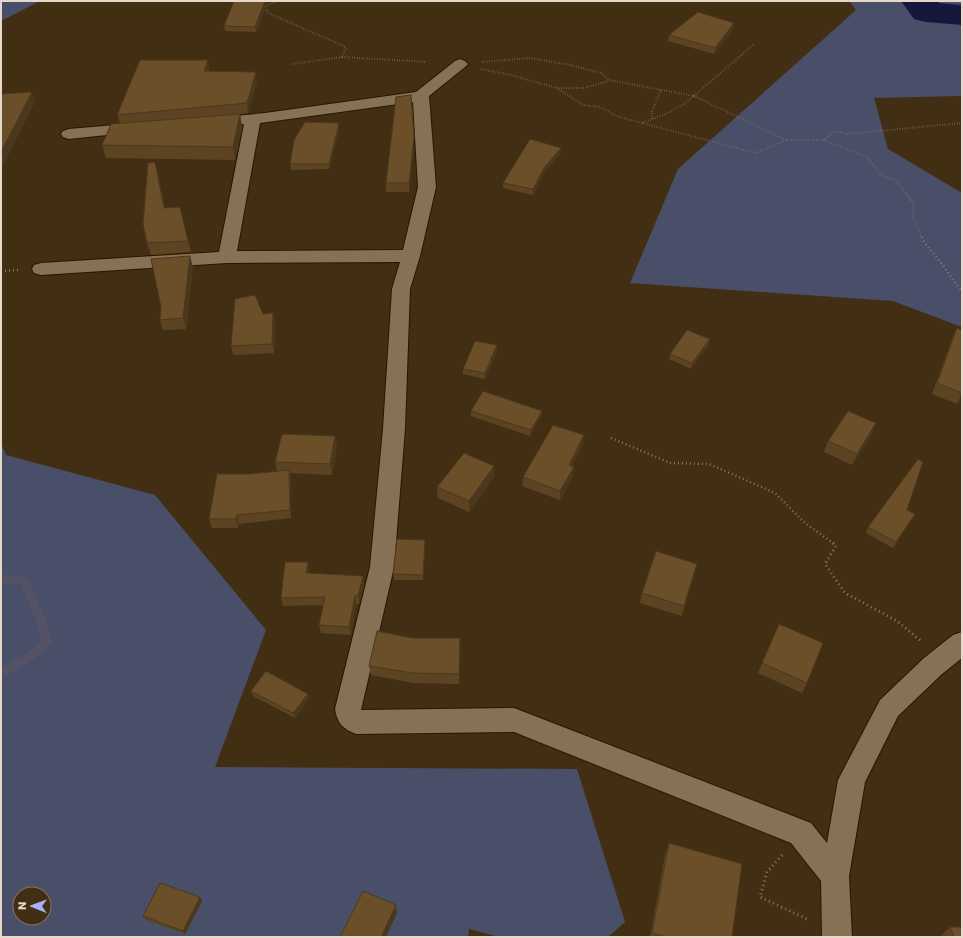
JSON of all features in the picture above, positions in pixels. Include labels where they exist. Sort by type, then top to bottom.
[{"type":"street","points":[[199,123],[253,119],[421,96],[460,64]]},
{"type":"street","points":[[421,96],[427,187],[411,256],[401,289],[394,429],[382,566],[348,710],[349,716],[356,722],[514,720],[801,833],[836,876]]},
{"type":"street","points":[[226,257],[253,119]]},
{"type":"street","points":[[69,134],[153,127]]},
{"type":"street","points":[[41,269],[226,257],[411,256]]},
{"type":"street","points":[[837,935],[836,876],[852,780],[889,708],[953,651]]},
{"type":"path","points":[[278,1],[265,6],[268,13],[346,47],[342,57]]},
{"type":"path","points":[[642,123],[678,107],[694,96],[753,45]]},
{"type":"path","points":[[292,64],[342,57],[460,64],[530,58],[570,65],[601,73],[609,80]]},
{"type":"path","points":[[460,64],[511,75],[556,88],[583,105],[600,107],[616,116],[756,153],[786,140],[824,140],[867,157],[881,175],[897,181],[914,204],[913,217],[925,245],[940,261],[952,280],[962,291]]},
{"type":"path","points":[[556,88],[584,88],[609,80],[694,96],[786,140]]},
{"type":"path","points":[[652,119],[652,111],[661,90]]},
{"type":"path","points":[[824,140],[835,131],[848,134],[962,123]]},
{"type":"path","points":[[611,438],[670,463],[709,464],[775,493],[804,522],[836,546],[825,564],[845,592],[953,651]]},
{"type":"path","points":[[801,833],[767,872],[760,897],[837,935]]},
{"type":"shaded area","points":[[1,1],[40,1],[1,21]]},
{"type":"shaded area","points":[[849,1],[962,1],[962,96],[874,98],[888,149],[962,193],[962,327],[893,301],[630,283],[678,169],[856,10]]},
{"type":"shaded area","points":[[1,443],[6,455],[155,495],[266,630],[215,767],[577,769],[625,922],[608,937],[499,937],[469,929],[468,937],[1,937]]},
{"type":"building","points":[[234,1],[265,1],[255,27],[224,26]]},
{"type":"building","points":[[698,12],[734,23],[715,48],[669,35]]},
{"type":"building","points":[[140,60],[208,60],[204,71],[256,72],[247,103],[117,115]]},
{"type":"building","points":[[32,92],[1,152],[1,94]]},
{"type":"building","points":[[411,95],[414,136],[409,183],[386,183],[396,97]]},
{"type":"building","points":[[240,114],[233,147],[102,145],[111,124]]},
{"type":"building","points":[[305,122],[339,123],[329,164],[290,164],[294,140]]},
{"type":"building","points":[[530,139],[561,148],[544,168],[533,189],[503,183]]},
{"type":"building","points":[[155,162],[164,208],[180,207],[188,241],[147,243],[143,224],[148,163]]},
{"type":"building","points":[[190,256],[183,318],[160,320],[161,307],[151,259]]},
{"type":"building","points":[[255,295],[263,314],[273,313],[272,344],[231,346],[235,299]]},
{"type":"building","points":[[957,328],[962,330],[962,393],[937,383]]},
{"type":"building","points":[[687,330],[710,339],[692,363],[670,354]]},
{"type":"building","points":[[475,341],[497,345],[485,373],[463,369]]},
{"type":"building","points":[[483,391],[542,411],[531,430],[471,411]]},
{"type":"building","points":[[848,411],[876,423],[857,454],[828,441]]},
{"type":"building","points":[[553,425],[584,435],[569,465],[574,467],[560,491],[523,477]]},
{"type":"building","points":[[282,434],[335,436],[330,464],[275,462]]},
{"type":"building","points":[[464,453],[494,466],[469,501],[437,487]]},
{"type":"building","points":[[918,459],[923,462],[907,510],[915,514],[896,542],[868,527]]},
{"type":"building","points":[[289,470],[290,510],[237,515],[236,519],[209,519],[217,474],[249,474]]},
{"type":"building","points":[[397,539],[425,540],[423,575],[393,574]]},
{"type":"building","points":[[656,551],[697,564],[684,606],[642,593]]},
{"type":"building","points":[[285,562],[308,562],[306,573],[363,576],[358,596],[355,596],[349,627],[319,625],[325,597],[281,598]]},
{"type":"building","points":[[779,624],[823,643],[807,683],[762,663]]},
{"type":"building","points":[[377,631],[412,638],[460,638],[459,674],[412,673],[369,666]]},
{"type":"building","points":[[266,671],[308,694],[293,713],[251,691]]},
{"type":"building","points":[[669,843],[742,864],[732,937],[666,937],[652,933]]},
{"type":"building","points":[[160,883],[200,897],[183,931],[143,916]]},
{"type":"building","points":[[363,891],[396,905],[381,937],[340,937]]},
{"type":"building","points":[[950,927],[962,927],[962,937],[954,937]]},
{"type":"waterway","points":[[918,1],[924,5],[926,12],[962,15]]},
{"type":"waterway","points":[[1,579],[24,580],[39,616],[47,642],[38,651],[7,670]]}]
